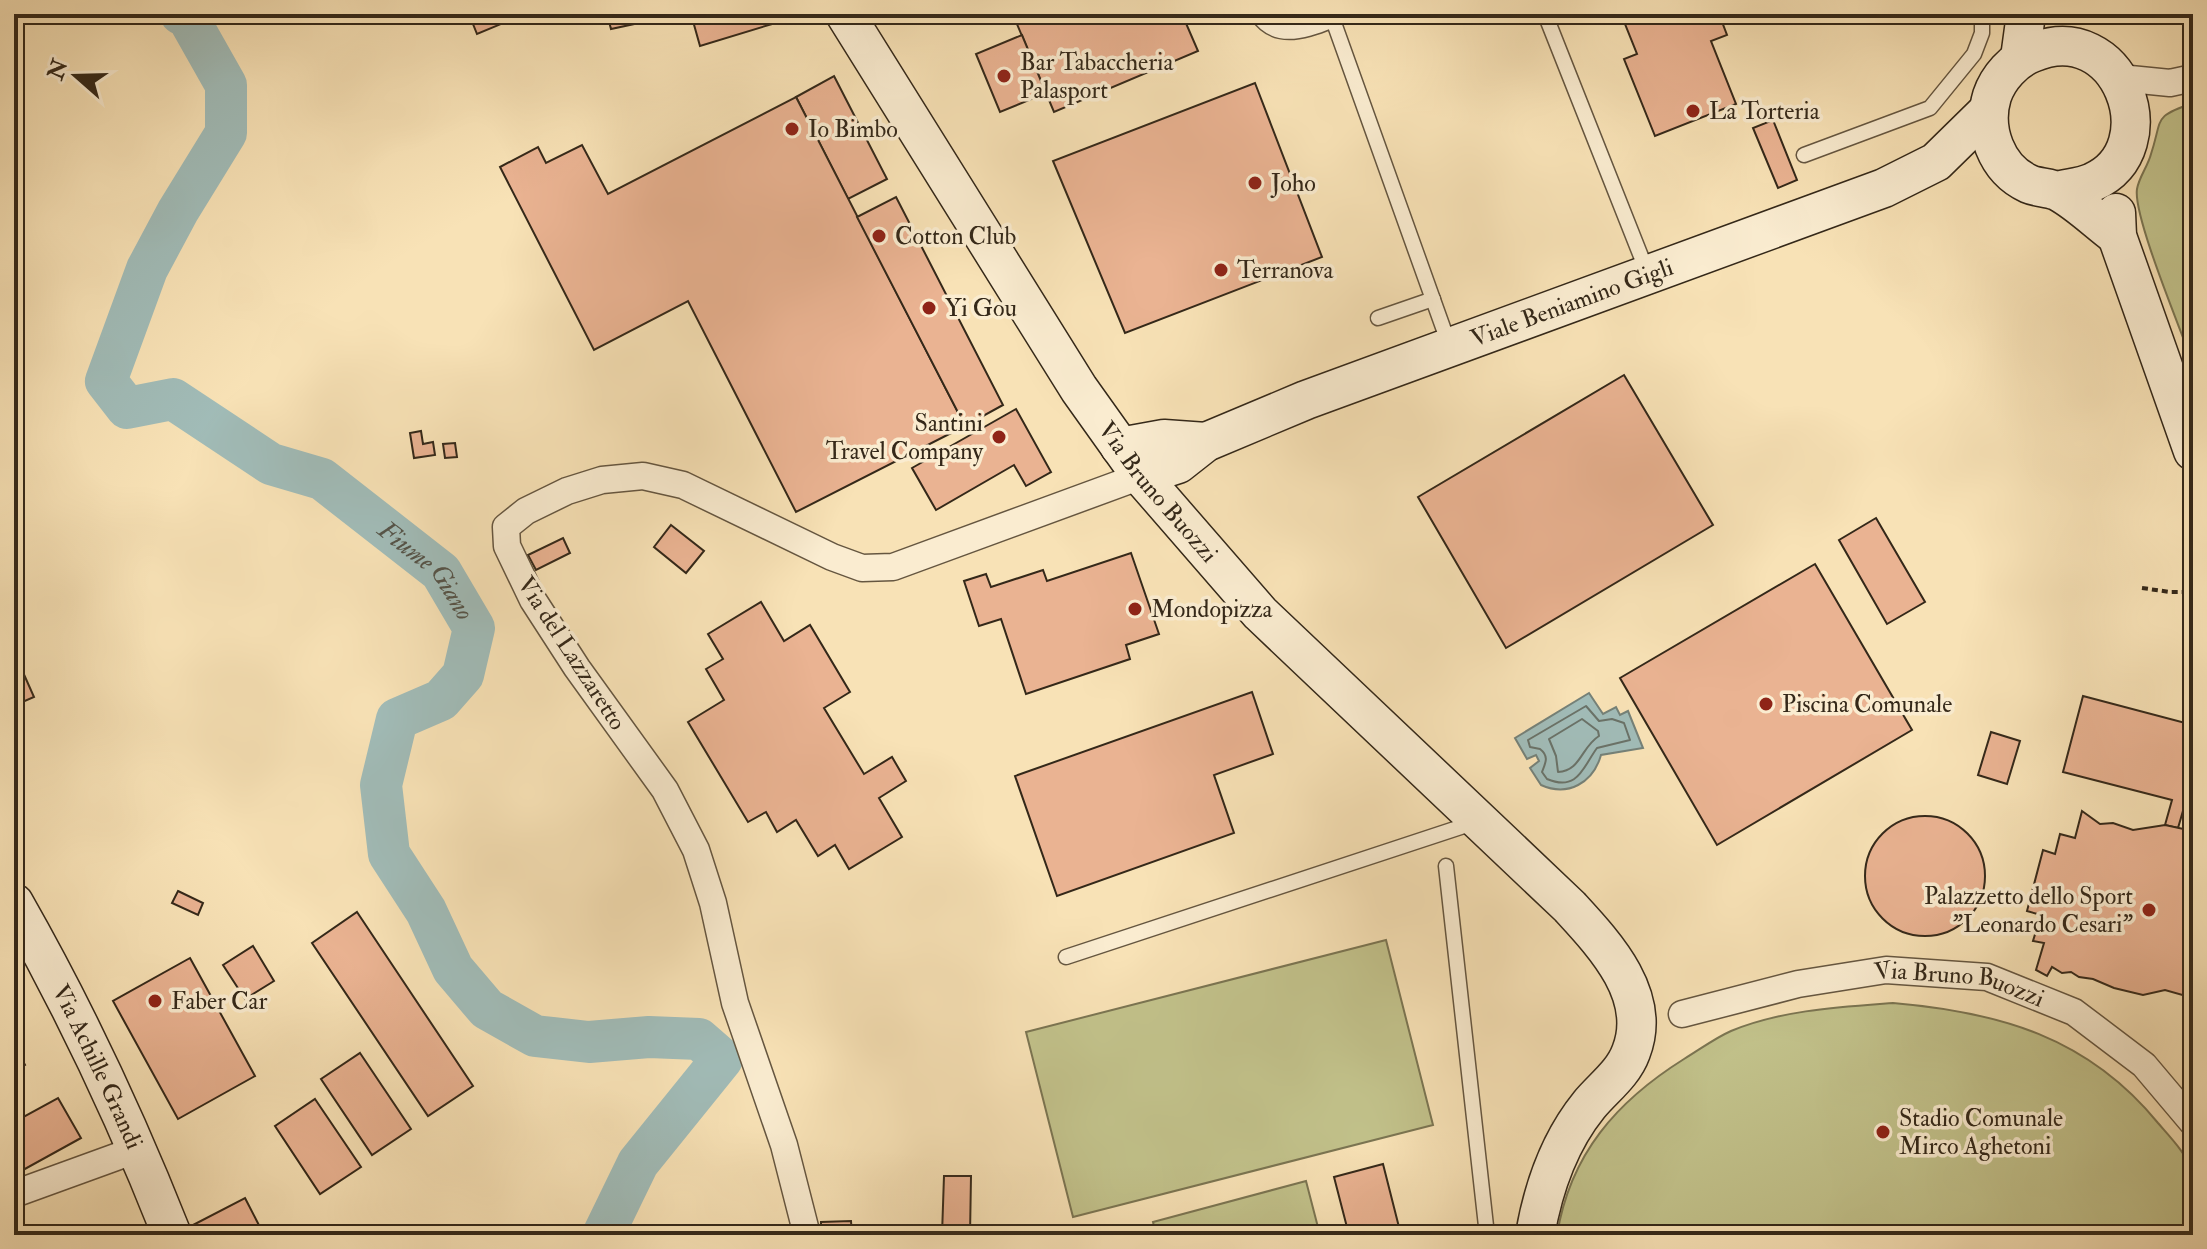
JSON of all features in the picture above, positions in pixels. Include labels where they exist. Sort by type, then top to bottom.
[{"type":"street","name":"Via Bruno Buozzi","points":[[845,14],[1079,389],[1131,462],[1260,613],[1570,907],[1600,940],[1625,977],[1637,1016],[1631,1052],[1613,1081],[1588,1105],[1549,1175],[1535,1235]]},
{"type":"street","points":[[2020,58],[2026,14]]},
{"type":"street","points":[[2050,14],[2074,47]]},
{"type":"street","points":[[2057,191],[2094,182],[2114,166],[2127,145],[2126,95],[2099,57],[2074,47],[2044,48],[2020,58],[1996,84],[1988,111],[1991,141],[2007,168],[2029,184],[2057,191],[2117,236]]},
{"type":"street","points":[[2126,95],[2182,80]]},
{"type":"street","name":"Viale Beniamino Gigli","points":[[1131,462],[1178,464],[1206,442],[1306,400],[1884,188],[1936,162],[1988,111]]},
{"type":"street","points":[[1936,162],[2007,168]]},
{"type":"street","points":[[2114,166],[2117,236],[2175,379],[2193,451]]},
{"type":"street","name":"Via del Lazzaretto","points":[[807,1235],[784,1145],[735,1003],[713,903],[696,850],[665,790],[577,668],[533,600],[507,546],[506,527],[526,511],[567,491],[602,480],[643,476],[683,485],[862,568],[893,567],[1131,462]]},
{"type":"street","name":"Via Achille Grandi","points":[[14,903],[47,962],[138,1149],[172,1235]]},
{"type":"street","name":"Via Bruno Buozzi","points":[[1682,1014],[1798,984],[1886,970],[1987,977],[2074,1012],[2144,1065],[2193,1123]]},
{"type":"street","points":[[14,1194],[138,1149]]},
{"type":"lane","points":[[1257,14],[1271,27],[1294,34],[1348,14]]},
{"type":"lane","points":[[1545,14],[1648,274]]},
{"type":"lane","points":[[1804,155],[1930,108],[1974,54],[1982,33],[1982,14]]},
{"type":"lane","points":[[1333,20],[1451,347]]},
{"type":"lane","points":[[1378,318],[1433,299]]},
{"type":"lane","points":[[1066,957],[1478,821]]},
{"type":"lane","points":[[1446,866],[1487,1235]]},
{"type":"path","points":[[2142,588],[2193,592]]},
{"type":"green space","points":[[2193,103],[2193,345],[2187,348],[2148,242],[2137,189],[2161,120]]},
{"type":"green space","points":[[1386,940],[1433,1125],[1073,1217],[1026,1032]]},
{"type":"green space","name":"Stadio Comunale Mirco Aghetoni","points":[[1893,1003],[1969,1013],[2005,1022],[2039,1034],[2102,1069],[2131,1094],[2173,1140],[2191,1167],[2195,1195],[2193,1235],[1557,1235],[1563,1206],[1585,1155],[1618,1112],[1660,1075],[1719,1037],[1750,1024],[1811,1011]]},
{"type":"green space","points":[[1306,1181],[1320,1235],[1156,1235],[1153,1222]]},
{"type":"water","points":[[1589,693],[1603,714],[1616,707],[1620,715],[1628,711],[1643,748],[1601,755],[1586,780],[1570,788],[1541,785],[1530,768],[1539,761],[1536,755],[1527,759],[1515,738]]},
{"type":"building","points":[[469,14],[525,14],[477,34]]},
{"type":"building","points":[[607,14],[672,14],[672,16],[611,29]]},
{"type":"building","points":[[691,14],[769,14],[772,24],[700,46]]},
{"type":"building","points":[[1020,14],[1182,14],[1198,51],[1054,112],[1014,17]]},
{"type":"building","points":[[1621,14],[1719,14],[1727,35],[1711,41],[1736,104],[1655,136],[1624,59],[1637,54]]},
{"type":"building","points":[[1022,35],[1046,93],[1000,112],[976,54]]},
{"type":"building","points":[[834,76],[887,179],[848,199],[796,97]]},
{"type":"building","points":[[1255,83],[1322,257],[1125,333],[1053,161]]},
{"type":"building","points":[[796,97],[965,426],[796,512],[688,301],[594,350],[500,167],[538,147],[546,163],[582,145],[608,194]]},
{"type":"building","points":[[1773,120],[1797,180],[1778,188],[1753,128]]},
{"type":"building","points":[[896,197],[1003,405],[965,426],[857,217]]},
{"type":"building","points":[[1624,375],[1713,525],[1506,648],[1418,497]]},
{"type":"building","name":"Santini Travel Company","points":[[1016,409],[1051,472],[1026,486],[1014,465],[936,510],[912,468]]},
{"type":"building","points":[[421,431],[423,444],[433,442],[435,455],[414,458],[410,433]]},
{"type":"building","points":[[455,443],[457,457],[445,458],[443,444]]},
{"type":"building","points":[[1876,518],[1925,602],[1887,624],[1839,540]]},
{"type":"building","points":[[671,525],[704,551],[686,573],[654,547]]},
{"type":"building","points":[[563,538],[570,553],[536,570],[528,555]]},
{"type":"building","points":[[1131,553],[1159,634],[1126,645],[1130,659],[1026,694],[1001,619],[979,626],[964,581],[986,574],[991,587],[1043,570],[1047,581]]},
{"type":"building","points":[[1815,564],[1912,730],[1717,845],[1620,678]]},
{"type":"building","points":[[761,602],[784,641],[810,625],[850,692],[824,708],[864,774],[892,757],[906,781],[879,798],[902,837],[849,869],[835,845],[818,856],[796,820],[777,832],[766,812],[748,822],[688,722],[724,700],[706,669],[723,659],[708,634]]},
{"type":"building","points":[[22,670],[34,697],[18,704],[14,693],[14,674]]},
{"type":"building","points":[[1252,692],[1273,754],[1214,775],[1234,833],[1057,896],[1015,776]]},
{"type":"building","points":[[2083,696],[2193,725],[2193,806],[2185,804],[2178,828],[2165,825],[2172,800],[2063,772]]},
{"type":"building","points":[[1991,732],[2020,741],[2007,784],[1978,775]]},
{"type":"building","points":[[2082,811],[2100,824],[2113,823],[2133,830],[2165,825],[2193,831],[2193,998],[2165,990],[2143,995],[2071,972],[2062,973],[2052,967],[2047,976],[2036,970],[2044,943],[2033,941],[2041,915],[2027,911],[2043,850],[2055,854],[2060,834],[2075,838]]},
{"type":"building","points":[[1925,816],[1948,820],[1968,833],[1981,853],[1985,876],[1981,899],[1968,919],[1948,932],[1925,936],[1902,932],[1882,919],[1869,899],[1865,876],[1869,853],[1882,833],[1902,820]]},
{"type":"building","points":[[178,891],[203,903],[198,915],[172,903]]},
{"type":"building","points":[[357,912],[473,1086],[428,1116],[312,943]]},
{"type":"building","points":[[253,946],[274,981],[245,999],[223,965]]},
{"type":"building","points":[[190,958],[255,1076],[178,1119],[113,1001]]},
{"type":"building","points":[[14,1045],[25,1065],[14,1072]]},
{"type":"building","points":[[360,1053],[411,1129],[372,1155],[321,1079]]},
{"type":"building","points":[[58,1098],[81,1138],[14,1175],[14,1122]]},
{"type":"building","points":[[315,1099],[361,1167],[320,1194],[275,1126]]},
{"type":"building","points":[[1383,1164],[1401,1235],[1349,1235],[1334,1177]]},
{"type":"building","points":[[944,1176],[971,1176],[970,1235],[942,1235]]},
{"type":"building","points":[[245,1198],[264,1235],[198,1235],[193,1225]]},
{"type":"building","points":[[851,1221],[852,1235],[821,1235],[821,1222]]},
{"type":"building","points":[[63,1226],[66,1235],[39,1235]]},
{"type":"waterway","name":"Fiume Giano","points":[[181,14],[187,16],[226,85],[226,133],[147,269],[106,381],[127,408],[173,399],[271,464],[322,479],[441,572],[474,628],[463,675],[441,700],[397,719],[381,785],[389,854],[426,911],[453,969],[487,1009],[535,1036],[589,1042],[649,1037],[699,1039],[722,1059],[638,1163],[603,1235]]},
{"type":"place","name":"Bar Tabaccheria Palasport","points":[[1004,76]]},
{"type":"place","name":"La Torteria","points":[[1693,111]]},
{"type":"place","name":"Io Bimbo","points":[[792,129]]},
{"type":"place","name":"Joho","points":[[1255,183]]},
{"type":"place","name":"Cotton Club","points":[[879,236]]},
{"type":"place","name":"Terranova","points":[[1221,270]]},
{"type":"place","name":"Yi Gou","points":[[929,308]]},
{"type":"place","name":"Santini Travel Company","points":[[999,437]]},
{"type":"place","name":"Mondopizza","points":[[1135,609]]},
{"type":"place","name":"Piscina Comunale","points":[[1766,704]]},
{"type":"place","name":"Palazzetto dello Sport \"Leonardo Cesari\"","points":[[2149,910]]},
{"type":"place","name":"Faber Car","points":[[155,1001]]},
{"type":"place","name":"Stadio Comunale Mirco Aghetoni","points":[[1883,1132]]}]
